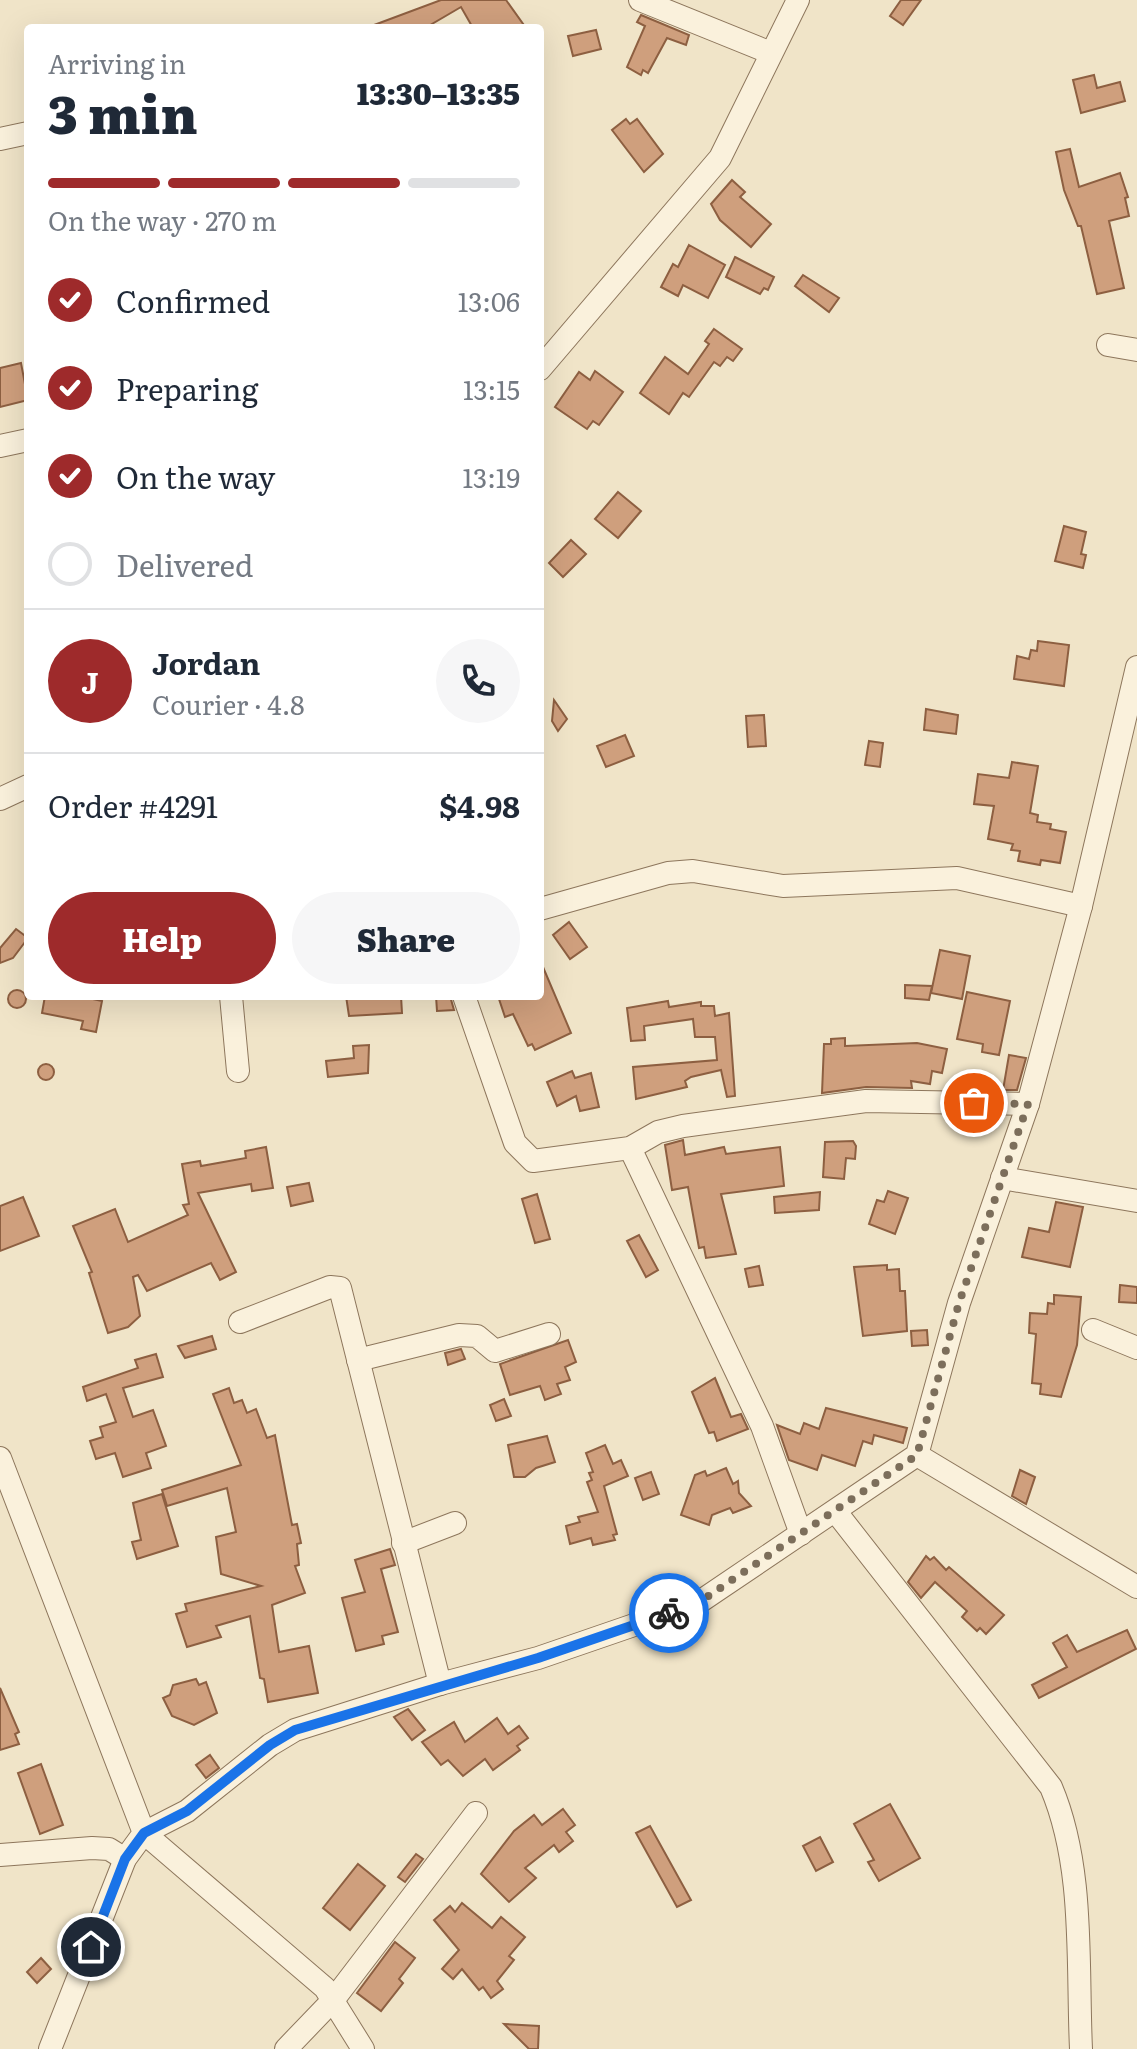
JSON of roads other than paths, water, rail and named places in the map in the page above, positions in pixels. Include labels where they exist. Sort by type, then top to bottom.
[{"type":"street","points":[[640,0],[771,53]]},
{"type":"street","points":[[544,364],[720,158],[798,0]]},
{"type":"street","points":[[0,139],[24,134]]},
{"type":"street","points":[[1108,345],[1137,350]]},
{"type":"street","points":[[0,446],[24,441]]},
{"type":"street","points":[[50,2049],[125,1859],[144,1833],[187,1811],[270,1745],[295,1730],[440,1684],[538,1658],[698,1603],[917,1455],[959,1303],[1028,1104],[1132,721],[1137,667]]},
{"type":"street","points":[[0,799],[24,788]]},
{"type":"street","points":[[544,908],[668,873],[693,871],[783,886],[957,878],[1081,906]]},
{"type":"street","points":[[231,1000],[238,1071]]},
{"type":"street","points":[[465,1000],[515,1143],[533,1161],[630,1148],[658,1132],[683,1126],[866,1101],[1028,1104]]},
{"type":"street","points":[[630,1148],[762,1426],[801,1534]]},
{"type":"street","points":[[1002,1178],[1137,1201]]},
{"type":"street","points":[[240,1322],[336,1286],[340,1288],[440,1684]]},
{"type":"street","points":[[1093,1330],[1137,1348]]},
{"type":"street","points":[[358,1360],[459,1335],[477,1336],[495,1351],[549,1334]]},
{"type":"street","points":[[917,1455],[1137,1587]]},
{"type":"street","points":[[0,1458],[6,1488],[144,1833],[334,1999],[363,2049]]},
{"type":"street","points":[[836,1512],[1051,1787],[1063,1819],[1072,1871],[1081,2049]]},
{"type":"street","points":[[403,1543],[455,1523]]},
{"type":"street","points":[[286,2049],[334,1999],[476,1813]]},
{"type":"street","points":[[0,1855],[92,1848],[109,1849],[125,1859]]}]
